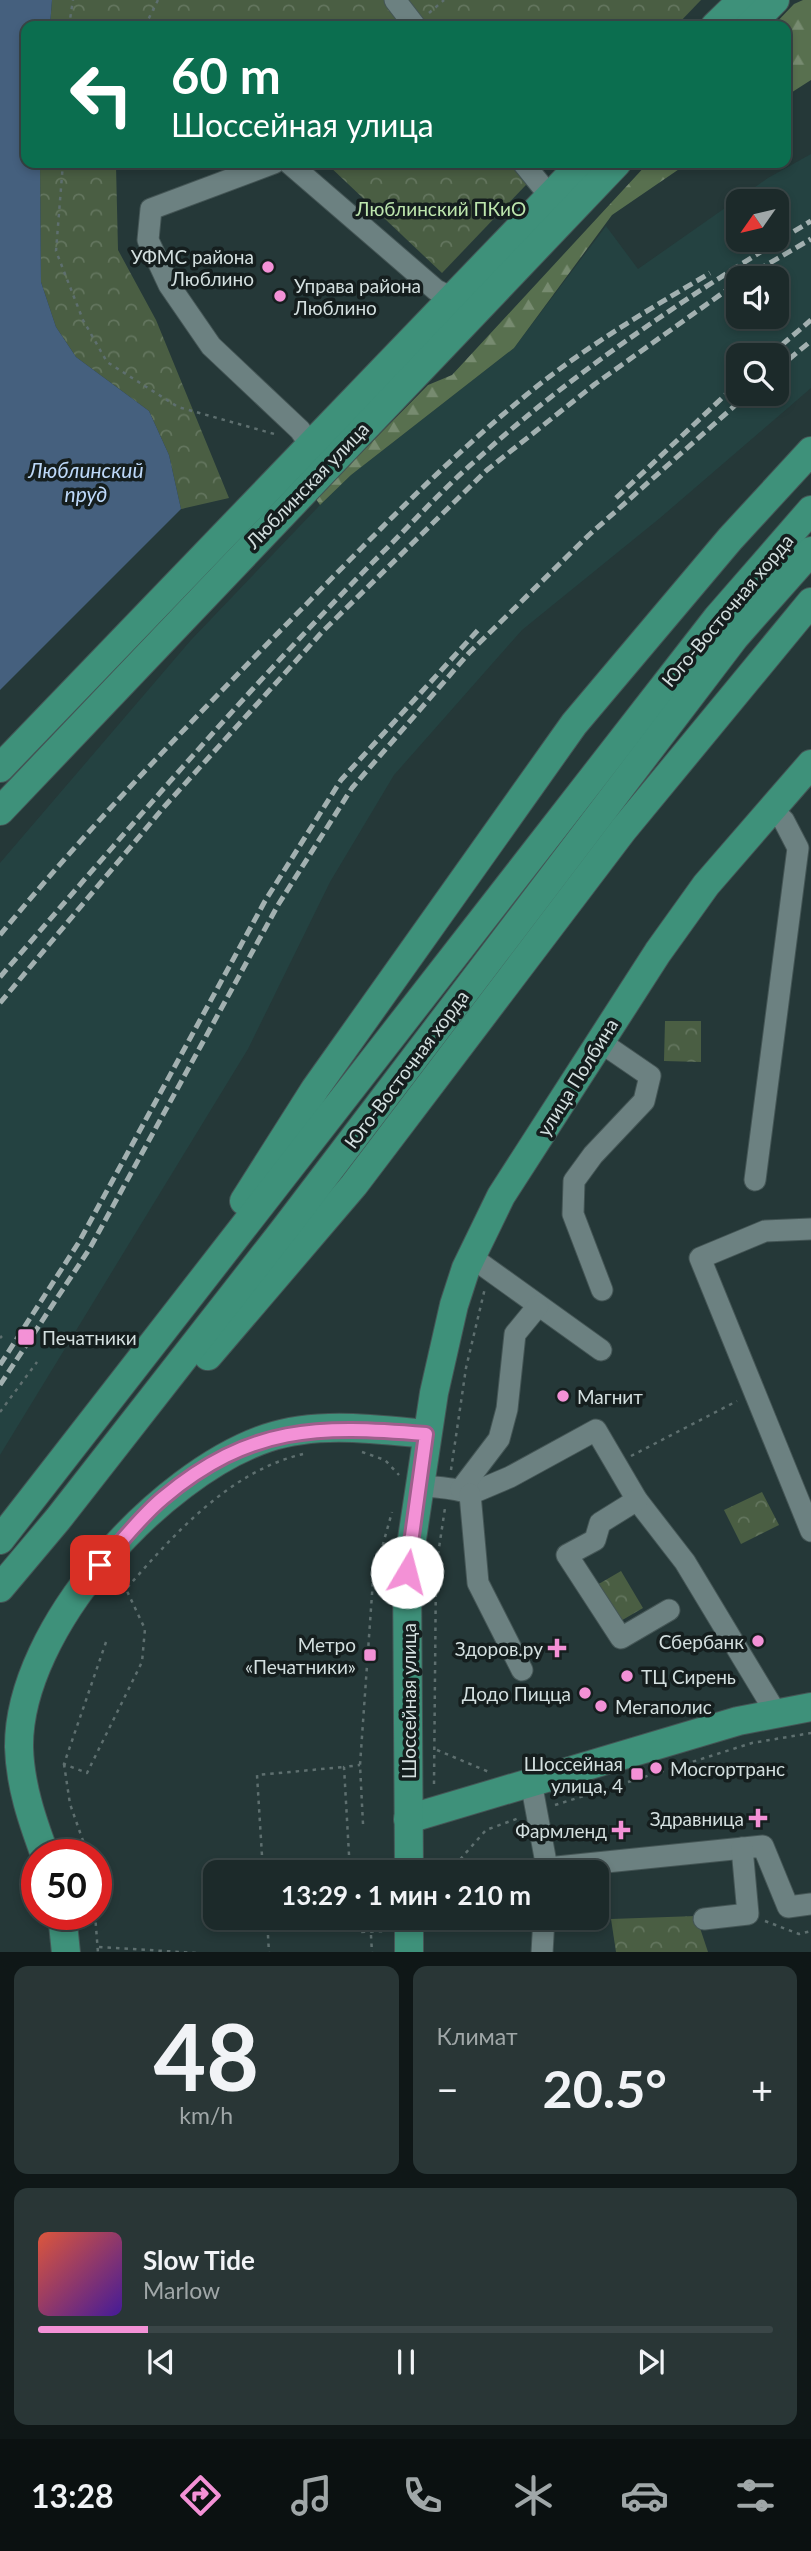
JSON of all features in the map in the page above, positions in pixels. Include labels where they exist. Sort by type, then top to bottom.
[{"type":"main road","points":[[720,21],[742,0]]},
{"type":"main road","points":[[754,21],[775,0]]},
{"type":"main road","name":"Люблинская улица","points":[[0,768],[577,168]]},
{"type":"main road","name":"Люблинская улица","points":[[0,811],[612,168]]},
{"type":"main road","points":[[162,1331],[316,1089],[574,724],[730,539],[811,451]]},
{"type":"main road","name":"Юго-Восточная хорда","points":[[0,1540],[717,618],[811,510]]},
{"type":"main road","name":"Юго-Восточная хорда","points":[[0,1588],[58,1519],[735,637],[811,551]]},
{"type":"main road","points":[[58,1519],[181,1387],[354,1185],[532,955],[623,830],[811,601]]},
{"type":"main road","name":"улица Полбина","points":[[426,1434],[454,1305],[481,1264],[501,1196],[599,1041],[706,885],[811,764]]},
{"type":"main road","points":[[39,1839],[27,1805],[19,1746],[26,1701],[36,1666],[64,1613],[100,1565],[162,1499],[216,1460],[269,1437],[313,1429],[426,1434]]},
{"type":"main road","name":"Шоссейная улица","points":[[409,1860],[407,1572],[410,1482],[426,1434]]},
{"type":"main road","points":[[408,1819],[776,1713],[811,1707]]},
{"type":"main road","points":[[64,1930],[66,1952]]},
{"type":"main road","points":[[409,1930],[409,1952]]},
{"type":"lane","points":[[395,0],[411,21]]},
{"type":"lane","points":[[261,168],[151,209],[148,240],[169,285],[211,346],[300,430],[311,446]]},
{"type":"lane","points":[[295,168],[436,290],[452,298]]},
{"type":"lane","points":[[527,168],[550,195]]},
{"type":"lane","points":[[755,1180],[797,848],[784,821],[771,808]]},
{"type":"lane","points":[[599,1041],[650,1076],[644,1101],[593,1155],[574,1181],[573,1214],[602,1290]]},
{"type":"lane","points":[[811,1229],[765,1231],[700,1258],[811,1531]]},
{"type":"lane","points":[[481,1264],[601,1350]]},
{"type":"lane","points":[[522,1670],[478,1583],[459,1491],[499,1439],[507,1409],[515,1334],[538,1306]]},
{"type":"lane","points":[[410,1482],[459,1491],[510,1477],[596,1430],[637,1500],[685,1562],[776,1713]]},
{"type":"lane","points":[[637,1500],[600,1523],[595,1540],[567,1555],[621,1638],[669,1610]]},
{"type":"lane","points":[[531,1782],[545,1860]]},
{"type":"lane","points":[[609,1863],[763,1846],[788,1907],[811,1904]]},
{"type":"lane","points":[[704,1919],[748,1914],[742,1848]]},
{"type":"lane","points":[[542,1952],[543,1930]]},
{"type":"path","points":[[70,21],[73,0]]},
{"type":"path","points":[[148,21],[159,0]]},
{"type":"path","points":[[63,168],[56,251],[83,320],[107,362],[178,407],[279,435]]},
{"type":"path","points":[[434,1784],[436,1568],[459,1491],[466,1368],[482,1295],[481,1264]]},
{"type":"path","points":[[0,1412],[37,1362]]},
{"type":"path","points":[[652,1446],[754,1392]]},
{"type":"path","points":[[64,1764],[87,1773],[142,1662],[145,1629],[126,1589],[170,1539],[229,1488],[283,1459],[309,1452]]},
{"type":"path","points":[[358,1452],[370,1453],[385,1460],[410,1482]]},
{"type":"path","points":[[363,1824],[360,1765],[373,1580],[394,1504]]},
{"type":"path","points":[[82,1839],[70,1804],[64,1764],[106,1642]]},
{"type":"path","points":[[460,1860],[486,1830],[537,1811],[752,1743],[811,1733]]},
{"type":"path","points":[[263,1860],[257,1775],[360,1765]]},
{"type":"path","points":[[344,1767],[350,1860]]},
{"type":"path","points":[[339,1827],[347,1826]]},
{"type":"path","points":[[748,1914],[799,1934],[811,1931]]},
{"type":"path","points":[[97,1930],[98,1952]]},
{"type":"path","points":[[268,1930],[269,1952]]},
{"type":"path","points":[[360,1930],[371,1931],[372,1952]]},
{"type":"path","points":[[99,1947],[124,1951],[197,1952]]},
{"type":"shaded area","points":[[811,154],[811,388],[660,518],[522,630],[394,775],[330,882],[248,1049],[0,1455],[0,863],[191,640],[320,505],[351,475],[514,348],[606,226],[638,269],[726,207],[726,252],[789,252],[789,189],[752,189]]},
{"type":"green space","points":[[52,0],[701,0],[681,21],[50,21]]},
{"type":"green space","points":[[811,0],[811,80],[791,93],[791,21],[778,21],[794,4]]},
{"type":"green space","points":[[40,168],[116,168],[118,250],[156,320],[229,498],[181,509],[169,455],[149,411],[76,357],[56,327],[41,282]]},
{"type":"green space","name":"Люблинский ПКиО","points":[[331,168],[542,168],[442,273]]},
{"type":"green space","points":[[643,168],[681,168],[612,215],[514,348],[351,475],[320,505],[316,499],[428,385],[452,375]]},
{"type":"green space","points":[[665,1021],[701,1021],[701,1062],[664,1061]]},
{"type":"green space","points":[[762,1492],[779,1525],[741,1544],[724,1510]]},
{"type":"green space","points":[[621,1571],[643,1608],[619,1622],[597,1585]]},
{"type":"green space","points":[[696,1916],[708,1952],[616,1952],[611,1919]]},
{"type":"water","name":"Люблинский пруд","points":[[0,0],[52,0],[50,21],[21,21],[21,168],[40,168],[41,282],[56,327],[76,357],[149,411],[169,455],[181,509],[0,690]]},
{"type":"railway","points":[[0,977],[237,706],[336,600],[463,472],[553,395],[637,333],[811,221]]},
{"type":"railway","points":[[765,266],[811,239]]},
{"type":"railway","points":[[0,935],[66,857],[170,745],[440,471],[509,409],[565,365],[710,273]]},
{"type":"railway","points":[[0,1003],[164,807],[323,631],[487,470],[595,384],[726,291]]},
{"type":"railway","points":[[784,343],[811,320]]},
{"type":"railway","points":[[789,359],[811,341]]},
{"type":"railway","points":[[616,498],[726,394]]},
{"type":"railway","points":[[0,1385],[90,1248],[278,905],[352,788],[469,653],[589,535],[734,406]]},
{"type":"railway","points":[[0,1365],[79,1242],[265,901],[341,780],[479,629]]},
{"type":"place","name":"УФМС района Люблино","points":[[268,267]]},
{"type":"place","name":"Управа района Люблино","points":[[280,296]]},
{"type":"place","name":"Печатники","points":[[26,1337]]},
{"type":"place","name":"Магнит","points":[[563,1396]]},
{"type":"place","name":"Сбербанк","points":[[758,1641]]},
{"type":"place","name":"Здоров.ру","points":[[557,1648]]},
{"type":"place","name":"Метро «Печатники»","points":[[370,1655]]},
{"type":"place","name":"ТЦ Сирень","points":[[627,1676]]},
{"type":"place","name":"Додо Пицца","points":[[585,1693]]},
{"type":"place","name":"Мегаполис","points":[[601,1706]]},
{"type":"place","name":"Мосгортранс","points":[[656,1768]]},
{"type":"place","name":"Шоссейная улица, 4","points":[[637,1774]]},
{"type":"place","name":"Здравница","points":[[758,1818]]},
{"type":"place","name":"Фармленд","points":[[621,1830]]},
{"type":"route","points":[[100,1565],[162,1499],[216,1460],[269,1437],[313,1429],[369,1429],[426,1434],[407,1572]]}]
